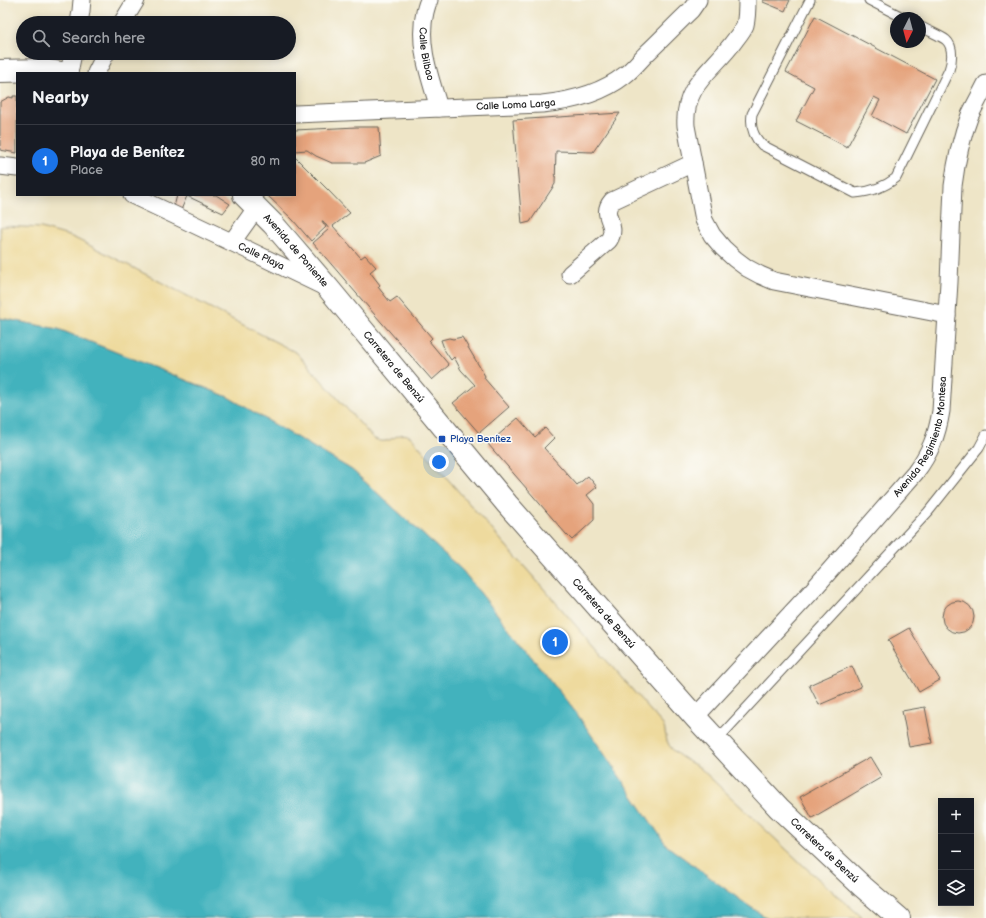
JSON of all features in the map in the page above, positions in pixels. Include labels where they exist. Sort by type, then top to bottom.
[{"type":"highway","points":[[17,72],[43,70],[56,72]]},
{"type":"highway","points":[[4,73],[16,72]]},
{"type":"highway","name":"Avenida de Poniente","points":[[250,201],[273,224],[329,289]]},
{"type":"highway","name":"Carretera de Benzú","points":[[329,289],[508,504],[695,717],[779,808],[863,887],[900,918]]},
{"type":"street","points":[[80,16],[82,0]]},
{"type":"street","points":[[126,16],[136,0]]},
{"type":"street","name":"Calle Bilbao","points":[[429,0],[422,29],[423,50],[439,108]]},
{"type":"street","name":"Calle Loma Larga","points":[[296,114],[542,104],[578,98],[595,92],[626,75],[691,10],[698,0]]},
{"type":"street","points":[[747,0],[744,26],[732,44],[695,86],[686,109],[686,126],[704,220],[712,235],[723,248],[747,268],[774,281],[947,315]]},
{"type":"street","points":[[68,72],[71,60]]},
{"type":"street","points":[[96,72],[102,60]]},
{"type":"street","name":"Avenida Regimiento Montesa","points":[[695,717],[811,592],[915,473],[934,441],[941,411],[955,170],[970,114],[986,84]]},
{"type":"street","points":[[570,274],[609,240],[612,228],[607,215],[607,209],[612,201],[693,163]]},
{"type":"street","points":[[0,166],[16,168]]},
{"type":"street","points":[[134,196],[232,242]]},
{"type":"street","name":"Calle Playa","points":[[250,201],[232,242],[329,289]]},
{"type":"lane","points":[[810,0],[752,114],[751,127],[753,134],[762,145],[855,192],[871,191],[880,188],[896,178],[949,70],[952,55],[947,40],[926,29]]},
{"type":"lane","points":[[869,0],[883,3],[896,12]]},
{"type":"lane","points":[[716,740],[928,512],[979,448],[986,435]]},
{"type":"sand","points":[[0,227],[41,228],[72,237],[101,251],[297,353],[373,438],[379,441],[384,441],[403,434],[410,436],[663,725],[669,746],[681,757],[699,767],[805,867],[863,918],[767,918],[667,846],[577,714],[462,570],[352,470],[228,397],[58,329],[0,318]]},
{"type":"water","points":[[0,318],[58,329],[228,397],[352,470],[462,570],[577,714],[667,846],[767,918],[0,918]]},
{"type":"building","points":[[763,0],[790,0],[785,11],[763,2]]},
{"type":"building","points":[[815,16],[935,79],[906,134],[872,116],[880,100],[874,97],[847,147],[796,121],[814,87],[786,72]]},
{"type":"building","points":[[13,96],[16,96],[16,153],[0,150],[0,102],[9,97],[13,98]]},
{"type":"building","points":[[620,113],[593,152],[556,151],[555,184],[530,222],[522,224],[513,120]]},
{"type":"building","points":[[379,127],[381,156],[364,163],[332,163],[307,150],[296,151],[296,130]]},
{"type":"building","points":[[296,158],[350,213],[333,226],[361,258],[365,255],[376,267],[370,272],[380,285],[378,287],[390,302],[397,297],[432,338],[429,341],[449,365],[432,380],[313,243],[329,229],[323,221],[326,227],[311,241],[293,220],[268,196],[296,196]]},
{"type":"building","points":[[177,196],[187,196],[181,210],[174,207]]},
{"type":"building","points":[[187,196],[218,196],[230,204],[223,213]]},
{"type":"building","points":[[462,337],[485,376],[484,378],[509,407],[479,433],[453,403],[475,385],[461,370],[454,357],[451,360],[445,351],[441,340]]},
{"type":"building","points":[[518,418],[535,437],[545,428],[554,438],[544,448],[577,485],[588,476],[597,487],[587,495],[594,504],[594,520],[572,540],[488,444]]},
{"type":"building","points":[[955,601],[961,601],[971,608],[974,617],[973,623],[967,630],[961,633],[955,633],[945,626],[942,620],[942,614],[949,604]]},
{"type":"building","points":[[909,628],[940,680],[919,692],[888,640]]},
{"type":"building","points":[[852,666],[861,687],[819,705],[809,685]]},
{"type":"building","points":[[925,707],[932,743],[909,747],[902,711]]},
{"type":"building","points":[[870,757],[882,777],[812,818],[800,797]]},
{"type":"place","name":"Playa Benítez","points":[[442,439]]},
{"type":"place","name":"Playa de Benítez","points":[[555,642]]}]
